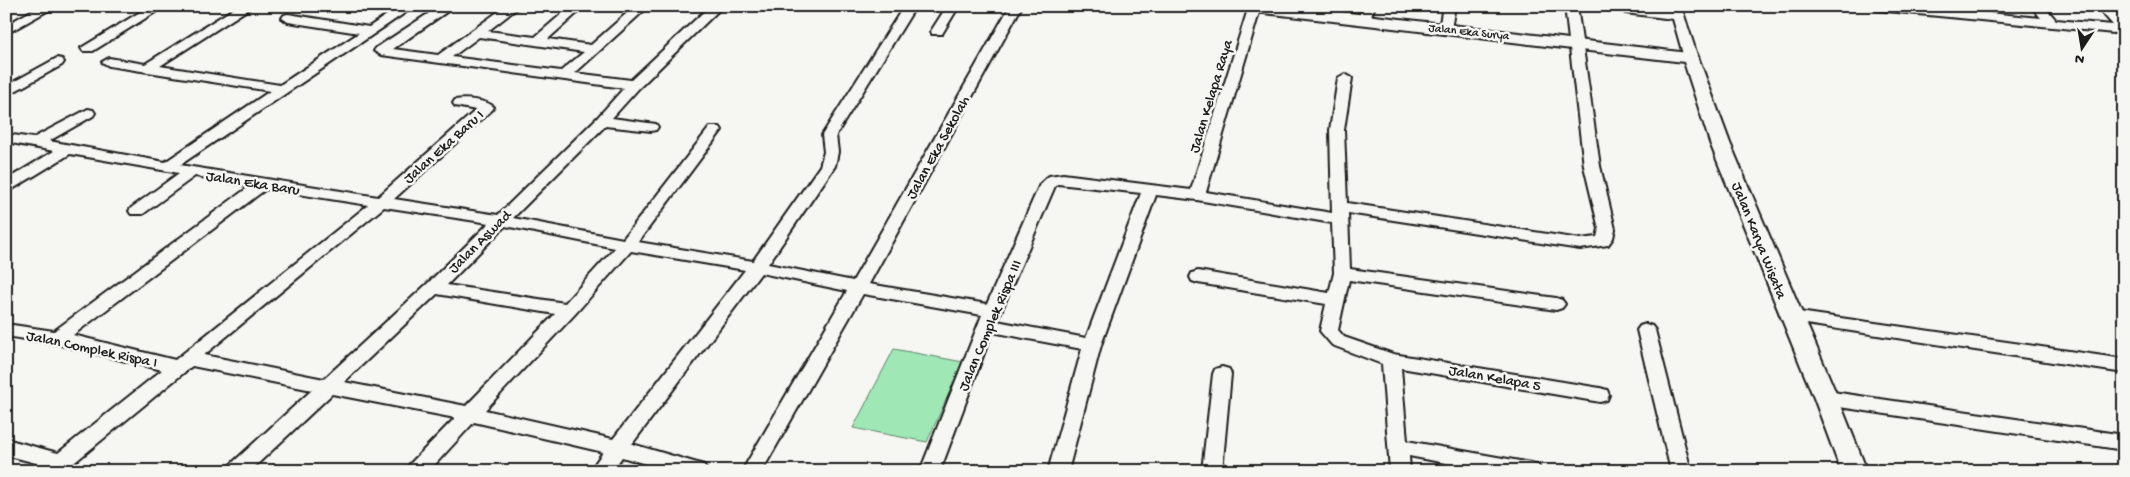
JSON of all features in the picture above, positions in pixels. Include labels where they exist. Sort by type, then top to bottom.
[{"type":"street","points":[[6,30],[50,6]]},
{"type":"street","points":[[88,48],[159,6]]},
{"type":"street","points":[[147,68],[248,6]]},
{"type":"street","points":[[167,167],[409,6]]},
{"type":"street","points":[[381,51],[449,6]]},
{"type":"street","points":[[439,60],[514,6]]},
{"type":"street","points":[[538,41],[579,6]]},
{"type":"street","points":[[565,75],[643,6]]},
{"type":"street","name":"Jalan Aswad","points":[[237,471],[433,288],[602,121],[634,85],[717,6]]},
{"type":"street","points":[[600,471],[757,267],[827,166],[830,152],[830,135],[910,6]]},
{"type":"street","points":[[937,31],[954,6]]},
{"type":"street","name":"Jalan Eka Sekolah","points":[[752,471],[858,288],[1016,6]]},
{"type":"street","points":[[1446,29],[1449,6]]},
{"type":"street","points":[[1058,471],[1092,345],[1150,189],[1580,244],[1602,241],[1605,238],[1607,229],[1592,166],[1570,6]]},
{"type":"street","points":[[1876,6],[1975,11]]},
{"type":"street","points":[[1931,6],[2114,29],[2122,27],[2102,6]]},
{"type":"street","points":[[2037,6],[2050,21]]},
{"type":"street","name":"Jalan Eka Surya","points":[[1252,7],[1366,13],[1446,29],[1691,58]]},
{"type":"street","name":"Jalan Kelapa Raya","points":[[1197,195],[1252,7]]},
{"type":"street","points":[[1629,10],[1677,11]]},
{"type":"street","name":"Jalan Karya Wisata","points":[[1677,11],[1720,143],[1826,398],[1854,471]]},
{"type":"street","points":[[288,18],[371,31]]},
{"type":"street","points":[[477,33],[594,50]]},
{"type":"street","points":[[362,48],[439,60],[634,85]]},
{"type":"street","points":[[6,92],[57,62]]},
{"type":"street","points":[[109,62],[282,89]]},
{"type":"street","points":[[1340,214],[1337,130],[1345,78]]},
{"type":"street","name":"Jalan Eka Baru I","points":[[380,203],[487,107],[460,104]]},
{"type":"street","points":[[36,143],[88,113]]},
{"type":"street","points":[[602,121],[651,127]]},
{"type":"street","points":[[416,471],[569,310],[627,245],[716,130]]},
{"type":"street","name":"Jalan Eka Baru","points":[[6,138],[263,184],[500,220],[627,245],[757,267],[989,318],[1092,345]]},
{"type":"street","points":[[6,187],[68,149]]},
{"type":"street","points":[[137,211],[191,172]]},
{"type":"street","name":"Jalan Complek Rispa III","points":[[930,471],[989,318],[1048,184],[1052,181],[1063,179],[1150,189]]},
{"type":"street","points":[[57,338],[263,184]]},
{"type":"street","points":[[6,448],[56,466],[380,203]]},
{"type":"street","name":"Jalan Kelapa 5","points":[[1340,214],[1342,273],[1329,331],[1333,337],[1348,346],[1391,360],[1600,395]]},
{"type":"street","points":[[1342,273],[1556,304]]},
{"type":"street","points":[[1198,277],[1335,300]]},
{"type":"street","points":[[433,288],[569,310]]},
{"type":"street","points":[[1792,317],[2124,366]]},
{"type":"street","name":"Jalan Complek Rispa I","points":[[6,330],[183,363],[327,386],[470,414],[618,448],[659,466],[697,471]]},
{"type":"street","points":[[1646,330],[1681,471]]},
{"type":"street","points":[[1391,360],[1400,447],[1400,471]]},
{"type":"street","points":[[1212,471],[1222,374]]},
{"type":"street","points":[[1826,398],[2124,443]]},
{"type":"street","points":[[1400,447],[1531,471]]},
{"type":"green space","points":[[894,349],[963,362],[927,442],[853,428]]}]
